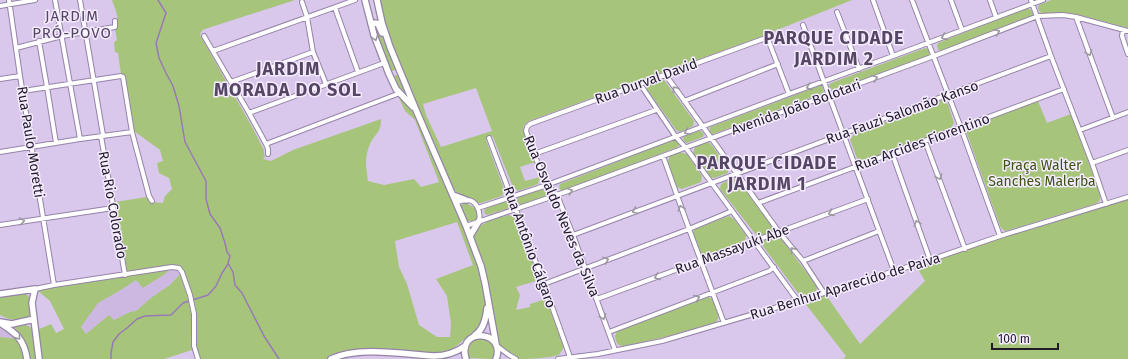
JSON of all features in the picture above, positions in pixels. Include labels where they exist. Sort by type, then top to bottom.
[{"type":"main road","points":[[365,0],[374,36],[389,74],[396,89],[416,110]]},
{"type":"main road","points":[[377,0],[382,23],[390,47],[466,226],[481,266],[498,352],[496,359]]},
{"type":"main road","points":[[371,24],[376,22],[378,24],[385,41],[390,47]]},
{"type":"main road","points":[[389,74],[400,70]]},
{"type":"main road","points":[[453,195],[466,200]]},
{"type":"main road","points":[[470,236],[479,222]]},
{"type":"main road","points":[[0,294],[35,289],[32,303]]},
{"type":"main road","points":[[24,290],[30,296],[32,303],[39,359]]},
{"type":"main road","points":[[466,359],[464,353],[465,346],[468,340],[479,333],[485,322],[488,300]]},
{"type":"main road","points":[[0,322],[12,324],[34,319]]},
{"type":"main road","points":[[0,322],[14,332],[22,341],[25,347],[27,359]]},
{"type":"main road","points":[[474,336],[487,336],[492,339],[496,345]]},
{"type":"main road","points":[[331,359],[340,355],[359,352],[443,356],[465,346]]},
{"type":"main road","points":[[434,356],[446,359]]},
{"type":"street","points":[[0,6],[9,2],[35,0]]},
{"type":"street","points":[[55,0],[80,139]]},
{"type":"street","name":"Rua Rio Colorado","points":[[80,0],[125,275]]},
{"type":"street","points":[[213,51],[355,0]]},
{"type":"street","points":[[872,0],[893,56]]},
{"type":"street","points":[[912,0],[949,94],[1000,236]]},
{"type":"street","points":[[951,0],[962,30]]},
{"type":"street","points":[[990,0],[996,17]]},
{"type":"street","name":"Avenida João Bolotari","points":[[478,208],[547,185],[702,126],[929,43],[1032,2],[1043,0]]},
{"type":"street","name":"Rua Paulo Moretti","points":[[9,2],[54,285]]},
{"type":"street","points":[[302,2],[307,17],[313,52],[326,84]]},
{"type":"street","points":[[1032,2],[1106,204]]},
{"type":"street","points":[[335,8],[358,72]]},
{"type":"street","points":[[837,12],[858,69]]},
{"type":"street","name":"Avenida João Bolotari","points":[[466,226],[686,148],[1038,16],[1063,15],[1076,17],[1128,31]]},
{"type":"street","points":[[1076,17],[1113,118]]},
{"type":"street","points":[[16,48],[62,36],[115,27],[115,22]]},
{"type":"street","points":[[803,25],[894,271]]},
{"type":"street","points":[[1123,30],[1122,36],[1128,54]]},
{"type":"street","points":[[204,36],[232,82],[266,144],[268,154]]},
{"type":"street","name":"Rua Durval David","points":[[526,127],[530,124],[763,39],[767,39],[770,42],[778,64]]},
{"type":"street","points":[[39,41],[56,143]]},
{"type":"street","points":[[232,82],[313,52]]},
{"type":"street","name":"Rua Fauzi Salomão Kanso","points":[[573,235],[1051,56]]},
{"type":"street","points":[[249,113],[384,63]]},
{"type":"street","points":[[684,101],[778,64],[789,94]]},
{"type":"street","points":[[665,74],[779,232],[803,262],[824,293]]},
{"type":"street","points":[[0,79],[20,76]]},
{"type":"street","points":[[23,91],[121,76],[123,77],[132,132],[149,196],[152,201]]},
{"type":"street","points":[[640,84],[656,110],[686,148],[798,301]]},
{"type":"street","name":"Rua Arcides Fiorentino","points":[[758,202],[1064,90]]},
{"type":"street","points":[[266,144],[400,93]]},
{"type":"street","points":[[534,154],[656,110]]},
{"type":"street","points":[[1080,130],[1128,112]]},
{"type":"street","name":"Rua Osvaldo Neves da Silva","points":[[526,127],[534,154],[547,185],[557,195],[573,235],[615,350]]},
{"type":"street","points":[[0,152],[132,132]]},
{"type":"street","name":"Rua Antônio Cálgaro","points":[[489,138],[570,357]]},
{"type":"street","points":[[925,141],[964,249]]},
{"type":"street","points":[[1092,163],[1128,150]]},
{"type":"street","points":[[892,153],[930,260]]},
{"type":"street","points":[[663,156],[724,323]]},
{"type":"street","name":"Rua Benhur Aparecido de Paiva","points":[[558,359],[598,354],[662,341],[824,293],[964,249],[1000,236],[1128,197]]},
{"type":"street","name":"Rua Massayuki Abe","points":[[597,299],[868,199]]},
{"type":"street","points":[[456,204],[466,200],[475,204],[480,214],[479,222]]},
{"type":"street","points":[[0,225],[113,208]]},
{"type":"street","points":[[544,284],[689,229],[732,211]]},
{"type":"street","points":[[803,262],[879,231]]},
{"type":"street","points":[[35,289],[172,267],[179,268],[182,272],[190,295],[194,314],[194,346],[198,359]]},
{"type":"street","points":[[609,332],[769,271],[774,267]]},
{"type":"street","points":[[496,345],[516,359]]},
{"type":"shaded area","points":[[171,269],[176,270],[180,274],[170,285],[152,297],[136,311],[130,312],[93,328],[86,334],[81,327],[97,303],[136,280],[144,288]]},
{"type":"shaded area","points":[[0,325],[18,339],[0,337]]},
{"type":"green space","points":[[112,0],[295,0],[202,30],[200,35],[264,150],[265,157],[263,159],[271,161],[293,150],[381,119],[379,131],[370,144],[366,158],[368,181],[384,185],[414,179],[421,187],[439,182],[415,120],[405,111],[399,98],[414,112],[455,204],[479,266],[486,300],[485,315],[477,329],[449,352],[434,354],[375,350],[334,356],[326,359],[200,359],[196,345],[195,304],[184,271],[179,267],[172,265],[129,272],[126,270],[115,202],[147,197],[149,202],[163,203],[165,196],[172,189],[169,178],[159,173],[157,163],[163,161],[160,150],[134,131],[125,76],[121,74],[118,53],[115,52],[114,42],[117,40],[115,29],[117,26],[117,18]],"holes":[[[457,222],[473,265],[436,279],[447,296],[451,324],[450,337],[437,337],[419,325],[407,284],[399,267],[395,241]]]},
{"type":"green space","points":[[378,0],[852,0],[767,34],[767,36],[763,36],[529,121],[524,125],[523,130],[535,162],[520,167],[525,181],[540,177],[538,184],[518,191],[513,187],[493,137],[488,137],[486,140],[504,189],[502,196],[481,203],[466,198],[450,185],[391,46]],"holes":[[[476,88],[492,131],[441,147],[426,115],[423,104]]]},
{"type":"green space","points":[[1051,0],[1128,0],[1128,28],[1076,14],[1040,12],[1038,8],[1039,5]]},
{"type":"green space","points":[[1027,8],[1031,10],[1033,14],[1032,16],[941,51],[938,50],[938,43]]},
{"type":"green space","points":[[376,25],[388,48],[395,70],[392,71],[386,61],[373,27]]},
{"type":"green space","points":[[925,48],[928,49],[930,53],[929,56],[833,90],[830,88],[829,85],[831,83]]},
{"type":"green space","points":[[393,76],[399,76],[410,102],[395,84]]},
{"type":"green space","points":[[660,79],[664,80],[694,121],[693,126],[680,132],[676,130],[647,89],[647,84]]},
{"type":"green space","points":[[822,86],[824,91],[823,93],[713,134],[710,132],[710,127]]},
{"type":"green space","points":[[942,100],[948,104],[954,123],[951,128],[862,162],[857,158],[850,140],[854,134]]},
{"type":"green space","name":"Praça Walter Sanches Malerba","points":[[1038,101],[1047,123],[1071,114],[1100,194],[1100,199],[1095,204],[1006,231],[1000,226],[966,131],[969,127]]},
{"type":"green space","points":[[699,131],[704,134],[703,137],[687,143],[683,139],[684,136]]},
{"type":"green space","points":[[676,140],[679,145],[678,147],[562,191],[559,187],[560,184]]},
{"type":"green space","points":[[707,142],[711,144],[728,168],[728,173],[714,178],[710,177],[693,153],[695,147]]},
{"type":"green space","points":[[679,152],[687,154],[702,176],[701,182],[682,189],[677,187],[667,163],[670,156]]},
{"type":"green space","points":[[733,178],[743,186],[754,200],[772,227],[772,231],[761,236],[757,236],[720,189],[721,184]]},
{"type":"green space","points":[[543,189],[547,193],[545,196],[520,205],[518,203],[518,197]]},
{"type":"green space","points":[[1128,199],[1128,359],[843,359],[846,356],[804,302],[826,295],[860,344],[925,281],[916,266],[1045,223]]},
{"type":"green space","points":[[506,201],[509,202],[511,206],[509,208],[487,215],[485,214],[484,211],[486,208]]},
{"type":"green space","points":[[464,203],[475,208],[478,213],[477,219],[474,221],[467,221],[460,206]]},
{"type":"green space","points":[[509,215],[517,219],[539,280],[516,287],[520,295],[516,310],[530,307],[530,304],[546,299],[564,347],[559,355],[545,358],[520,359],[498,344],[485,276],[474,236],[476,230],[483,224]]},
{"type":"green space","points":[[729,216],[734,219],[746,235],[745,241],[706,256],[701,254],[693,232],[695,229]]},
{"type":"green space","points":[[775,235],[780,237],[816,285],[816,292],[805,296],[798,293],[763,246],[764,240]]},
{"type":"green space","points":[[171,269],[143,288],[136,280],[98,303],[81,327],[86,334],[109,315],[114,320],[130,312],[136,311],[152,297],[170,285],[180,274],[192,316],[192,350],[164,359],[41,359],[37,330],[51,324],[56,333],[64,329],[50,301],[37,290]]},
{"type":"green space","points":[[24,292],[29,297],[31,316],[24,320],[16,320],[0,315],[0,296]]},
{"type":"green space","points":[[708,297],[712,298],[718,311],[718,318],[715,323],[661,338],[624,346],[616,342],[615,336],[617,331]]},
{"type":"green space","points":[[27,325],[30,327],[36,359],[30,359],[24,339],[14,326]]},
{"type":"green space","points":[[0,337],[18,339],[25,359],[0,359]]},
{"type":"green space","points":[[478,338],[490,342],[494,347],[495,350],[492,359],[469,358],[469,346]]},
{"type":"waterway","points":[[158,0],[166,13],[156,43],[159,58],[173,86],[179,106],[185,142],[206,181],[206,199],[210,214],[220,228],[227,252],[230,256],[228,263],[233,272],[235,285],[242,293],[264,336],[279,359]]},
{"type":"waterway","points":[[111,359],[113,342],[119,334],[137,319],[145,316],[171,315],[183,303],[208,295],[216,286],[228,264]]},
{"type":"district","name":"JARDIM PRÓ-POVO","points":[[72,24]]},
{"type":"district","name":"PARQUE CIDADE JARDIM 2","points":[[834,48]]},
{"type":"district","name":"JARDIM MORADA DO SOL","points":[[288,79]]},
{"type":"district","name":"PARQUE CIDADE JARDIM 1","points":[[767,173]]}]
